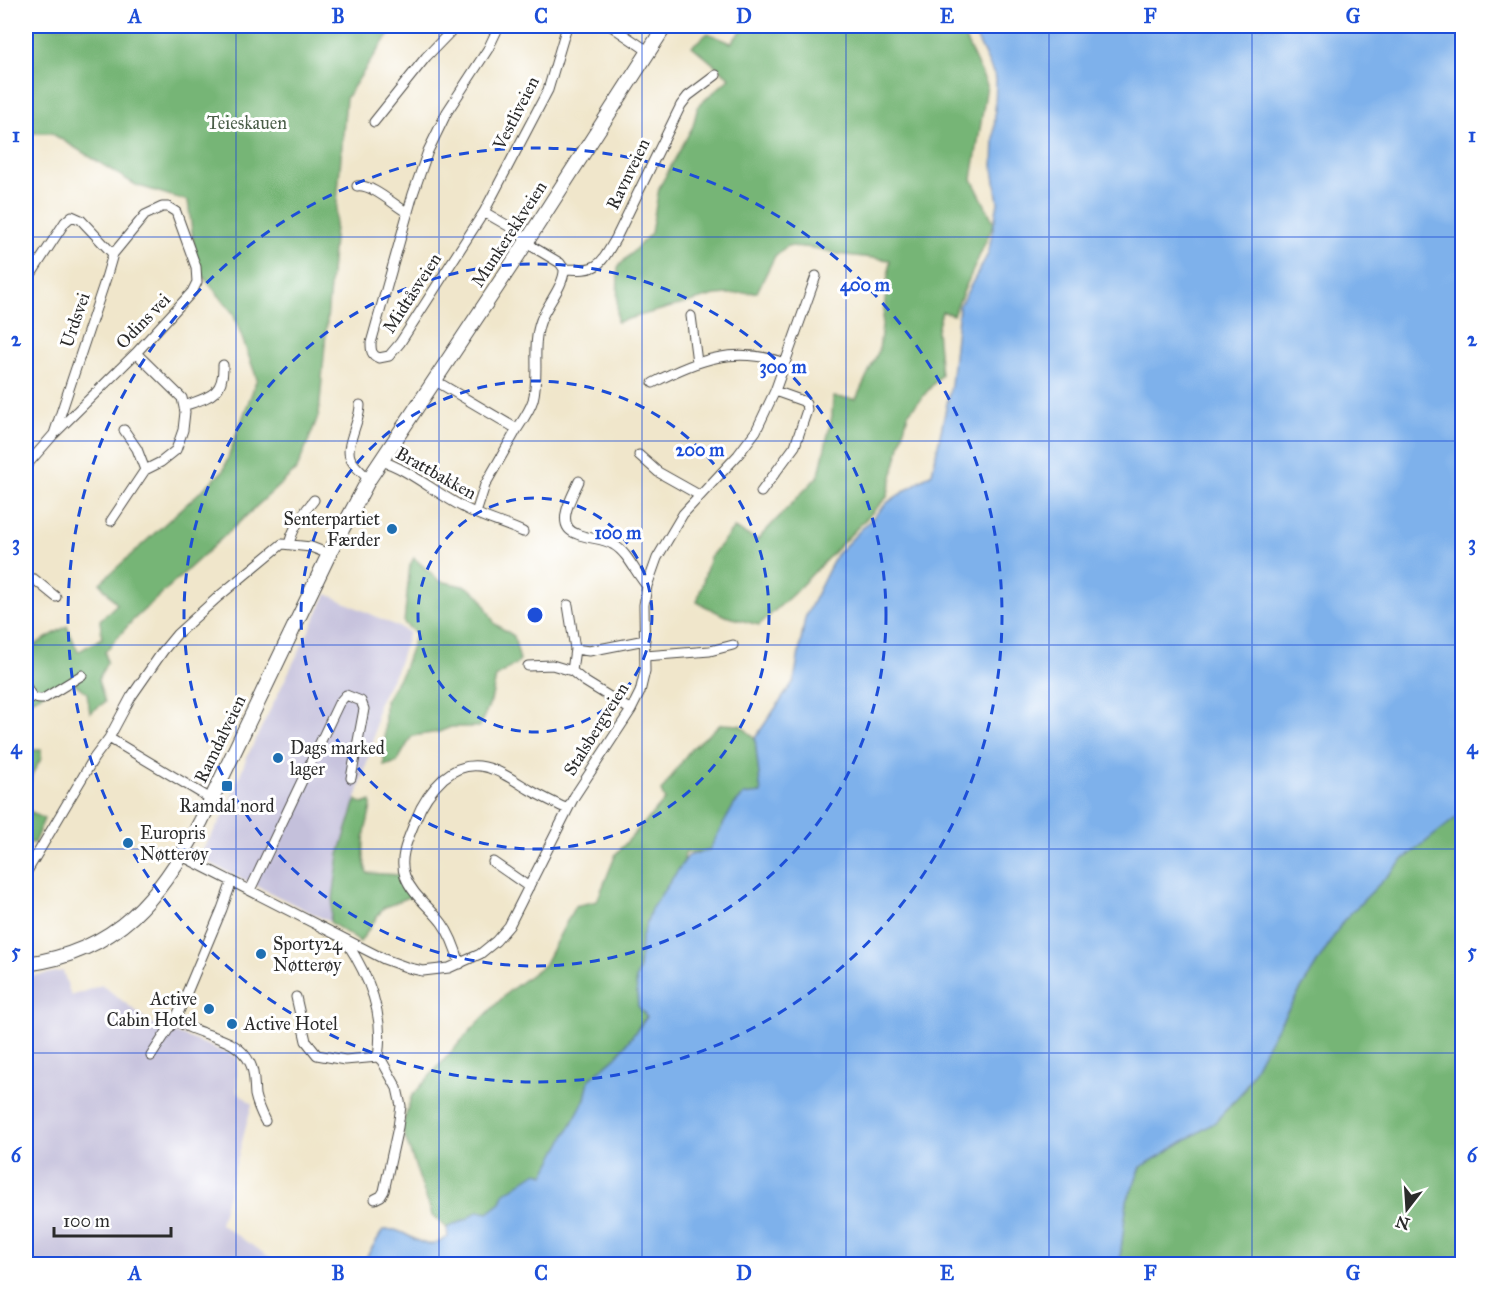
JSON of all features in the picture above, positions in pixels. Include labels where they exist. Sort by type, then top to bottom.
[{"type":"main road","name":"Munkerekkveien","points":[[381,461],[665,26]]},
{"type":"main road","name":"Ramdalveien","points":[[26,964],[65,955],[108,935],[148,903],[166,881],[182,856],[211,799],[328,554],[381,461]]},
{"type":"street","points":[[374,122],[426,57],[456,26]]},
{"type":"street","name":"Midtåsveien","points":[[484,212],[400,343],[388,356],[379,358],[373,355],[370,350],[371,343],[422,166],[435,135],[457,95],[488,49],[499,26]]},
{"type":"street","name":"Vestliveien","points":[[484,212],[548,90],[567,26]]},
{"type":"street","points":[[611,26],[648,51]]},
{"type":"street","name":"Ravnveien","points":[[564,269],[586,271],[601,262],[616,238],[681,105],[688,96],[716,75]]},
{"type":"street","points":[[357,186],[372,189],[408,213]]},
{"type":"street","name":"Odins vei","points":[[26,466],[54,434],[136,353],[192,292],[197,276],[176,212],[168,207],[158,208],[145,215],[137,223]]},
{"type":"street","points":[[476,513],[485,485],[533,399],[539,326],[562,280],[564,269],[560,264],[532,247],[512,227],[484,212]]},
{"type":"street","points":[[26,282],[65,222],[72,216],[81,220],[113,254]]},
{"type":"street","name":"Urdsvei","points":[[54,434],[113,254],[137,223]]},
{"type":"street","name":"Stalsbergveien","points":[[182,856],[345,940],[409,968],[437,971],[460,964],[480,954],[496,941],[509,926],[567,809],[631,710],[643,683],[644,605],[647,586],[657,558],[683,514],[738,455],[756,431],[775,392],[816,276]]},
{"type":"street","points":[[691,316],[697,362]]},
{"type":"street","points":[[111,521],[145,470],[161,462],[176,450],[183,430],[182,398],[136,353]]},
{"type":"street","points":[[653,383],[697,362],[728,355],[747,354],[785,363]]},
{"type":"street","points":[[184,406],[214,394],[222,382],[223,365]]},
{"type":"street","points":[[434,380],[517,429]]},
{"type":"street","points":[[761,492],[795,446],[807,410],[803,401],[775,392]]},
{"type":"street","points":[[360,405],[360,413],[348,455],[352,463],[369,479]]},
{"type":"street","points":[[124,430],[137,449],[145,470]]},
{"type":"street","points":[[639,455],[658,472],[699,495]]},
{"type":"street","name":"Brattbakken","points":[[381,461],[396,467],[433,491],[476,513],[524,532]]},
{"type":"street","points":[[579,481],[566,513],[568,528],[574,533],[603,540],[619,549],[647,586]]},
{"type":"street","points":[[289,544],[291,534],[314,500]]},
{"type":"street","points":[[26,873],[143,678],[177,634],[279,546],[289,544],[311,547],[328,554]]},
{"type":"street","points":[[26,578],[34,579],[56,597]]},
{"type":"street","points":[[568,605],[575,649],[573,671]]},
{"type":"street","points":[[575,649],[589,651],[645,640]]},
{"type":"street","points":[[645,656],[710,651],[733,645]]},
{"type":"street","points":[[528,666],[552,665],[573,671],[584,681],[631,710]]},
{"type":"street","points":[[26,686],[32,697],[36,700],[43,699],[82,675]]},
{"type":"street","points":[[250,890],[339,703],[346,695],[361,701],[364,709],[351,778]]},
{"type":"street","points":[[109,738],[211,799]]},
{"type":"street","points":[[460,964],[448,932],[413,890],[404,870],[403,860],[406,846],[425,800],[439,783],[454,771],[467,766],[478,766],[503,773],[567,809]]},
{"type":"street","points":[[493,862],[529,887]]},
{"type":"street","points":[[151,1056],[175,1019],[232,881]]},
{"type":"street","points":[[345,940],[370,986],[378,1008],[381,1041],[378,1057]]},
{"type":"street","points":[[296,997],[306,1041],[317,1055],[345,1060],[378,1057]]},
{"type":"street","points":[[175,1019],[191,1029],[229,1041],[246,1057],[251,1065],[255,1097],[265,1121]]},
{"type":"street","points":[[375,1199],[384,1191],[401,1106],[397,1088],[378,1057]]},
{"type":"shaded area","points":[[327,594],[409,632],[397,669],[378,704],[373,743],[339,855],[330,922],[198,857],[226,811],[246,759]]},
{"type":"shaded area","points":[[63,971],[71,996],[102,985],[151,1023],[237,1057],[237,1091],[252,1104],[220,1224],[280,1264],[26,1264],[26,977]]},
{"type":"green space","name":"Teieskauen","points":[[26,26],[399,26],[386,38],[346,98],[319,414],[297,469],[132,621],[105,652],[107,662],[98,680],[105,702],[90,713],[87,693],[70,680],[29,701],[26,692],[26,650],[67,626],[78,652],[102,638],[100,620],[117,604],[100,583],[223,471],[257,379],[233,313],[197,269],[188,201],[136,185],[51,133],[26,133]]},
{"type":"green space","points":[[745,26],[959,26],[987,85],[972,179],[994,223],[953,315],[942,311],[937,330],[941,375],[908,414],[887,497],[792,595],[759,625],[725,616],[697,602],[710,557],[734,528],[757,540],[819,475],[832,416],[833,397],[856,399],[879,350],[890,260],[787,246],[775,256],[757,292],[715,295],[617,322],[618,267],[651,233],[659,188],[693,126],[698,106],[730,78],[692,46],[708,33],[731,43]]},
{"type":"green space","points":[[414,558],[440,581],[467,587],[480,596],[495,624],[514,636],[520,661],[496,677],[491,701],[479,727],[451,727],[439,732],[412,736],[397,762],[384,766],[385,701],[403,671],[416,634],[404,623],[410,565]]},
{"type":"green space","points":[[721,724],[740,725],[755,738],[761,793],[744,795],[734,805],[709,851],[685,853],[683,866],[666,889],[641,940],[639,970],[636,979],[638,1005],[647,1016],[617,1056],[589,1080],[585,1099],[544,1176],[488,1214],[478,1211],[447,1228],[432,1215],[402,1128],[411,1097],[508,992],[544,965],[575,906],[597,901],[616,854],[665,800],[661,791],[691,749]]},
{"type":"green space","points":[[29,750],[41,750],[41,759],[32,774],[26,803],[26,753]]},
{"type":"green space","points":[[356,800],[363,804],[371,801],[364,846],[367,873],[400,875],[412,896],[383,908],[360,942],[330,922],[339,855]]},
{"type":"green space","points":[[26,809],[44,819],[34,843],[26,842]]},
{"type":"green space","points":[[1462,813],[1462,1264],[1114,1264],[1120,1257],[1127,1201],[1141,1167],[1214,1123],[1243,1092],[1269,1041],[1343,921],[1404,859]]},
{"type":"water","points":[[971,26],[1462,26],[1462,813],[1404,859],[1343,921],[1269,1041],[1243,1091],[1214,1123],[1141,1167],[1127,1201],[1120,1257],[1114,1264],[362,1264],[383,1230],[396,1230],[422,1243],[440,1242],[448,1237],[447,1228],[478,1211],[488,1213],[501,1203],[504,1194],[537,1172],[544,1175],[585,1099],[589,1080],[617,1056],[647,1017],[638,1006],[636,979],[639,970],[641,940],[651,909],[688,856],[709,850],[734,805],[744,795],[761,793],[755,738],[794,681],[805,618],[836,555],[888,502],[932,473],[951,385],[959,307],[988,254],[998,203],[993,168],[996,79]]},
{"type":"place","name":"Senterpartiet Færder","points":[[392,529]]},
{"type":"place","name":"Dags marked lager","points":[[278,758]]},
{"type":"place","name":"Ramdal nord","points":[[227,786]]},
{"type":"place","name":"Europris Nøtterøy","points":[[128,843]]},
{"type":"place","name":"Sporty24 Nøtterøy","points":[[261,954]]},
{"type":"place","name":"Active Cabin Hotel","points":[[209,1009]]},
{"type":"place","name":"Active Hotel","points":[[232,1024]]}]
